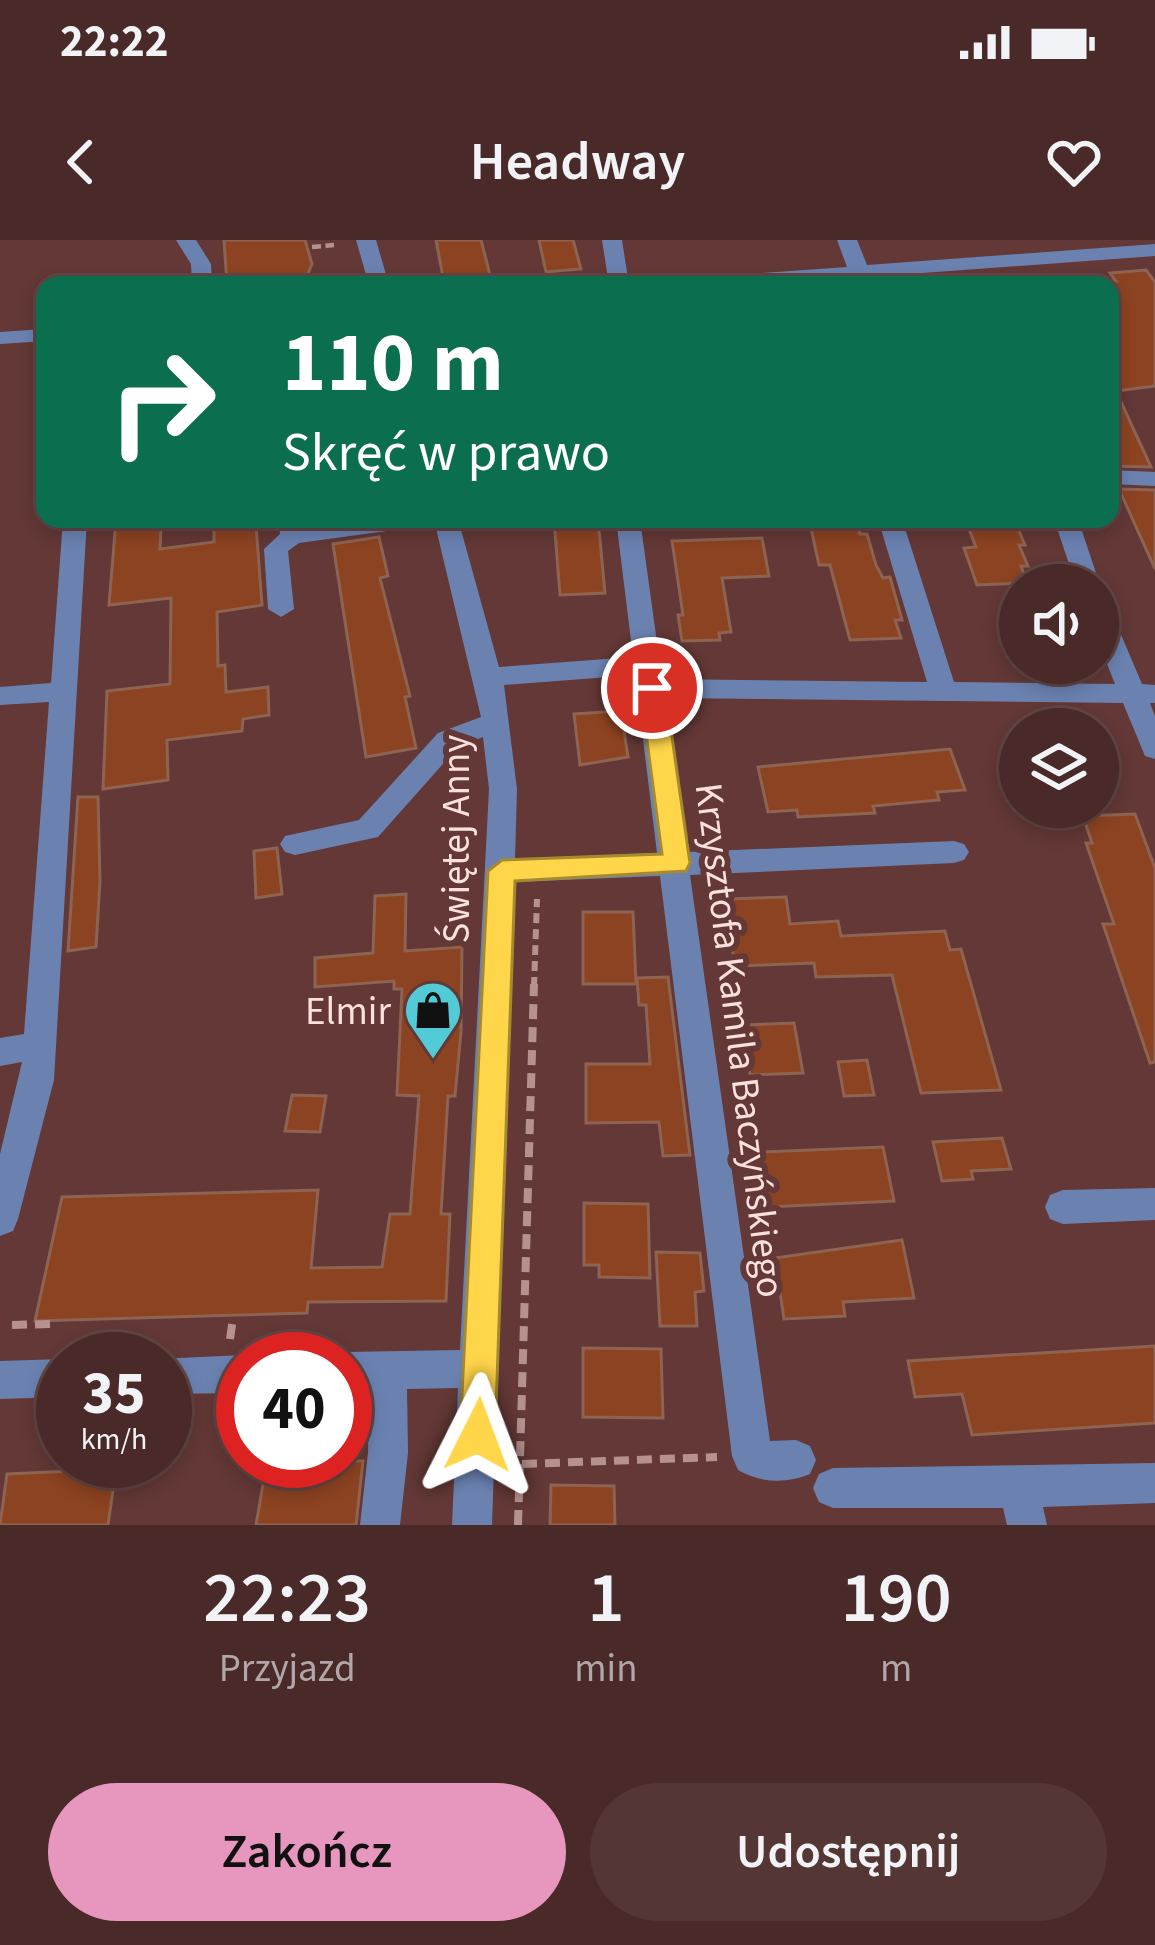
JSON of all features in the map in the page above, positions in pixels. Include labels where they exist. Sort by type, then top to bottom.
[{"type":"street","points":[[186,240],[201,264],[202,276]]},
{"type":"street","points":[[367,240],[377,276]]},
{"type":"street","points":[[612,240],[618,276]]},
{"type":"street","points":[[848,240],[859,271]]},
{"type":"street","points":[[793,276],[1142,247]]},
{"type":"street","points":[[976,263],[982,276]]},
{"type":"street","points":[[944,265],[950,276]]},
{"type":"street","points":[[0,338],[36,336]]},
{"type":"street","points":[[1119,477],[1155,479]]},
{"type":"street","points":[[0,1219],[16,1106],[40,1036],[74,528]]},
{"type":"street","points":[[281,609],[276,549],[290,528]]},
{"type":"street","name":"Świętej Anny","points":[[448,528],[489,677],[503,789],[472,1525]]},
{"type":"street","name":"Krzysztofa Kamila Baczyńskiego","points":[[629,528],[752,1456]]},
{"type":"street","points":[[893,528],[943,691]]},
{"type":"street","points":[[1069,528],[1081,564]]},
{"type":"street","points":[[1119,651],[1142,694],[1155,749]]},
{"type":"street","points":[[489,677],[651,677],[943,691],[1142,694]]},
{"type":"street","points":[[0,696],[64,692]]},
{"type":"street","points":[[295,844],[368,829],[448,740],[469,729],[498,724]]},
{"type":"street","points":[[502,871],[954,852]]},
{"type":"street","points":[[0,1052],[40,1036]]},
{"type":"street","points":[[1063,1207],[1155,1204]]},
{"type":"street","points":[[372,1370],[481,1370]]},
{"type":"street","points":[[380,1525],[388,1454],[388,1370]]},
{"type":"street","points":[[0,1379],[36,1378]]},
{"type":"street","points":[[752,1456],[760,1461],[796,1460]]},
{"type":"street","points":[[833,1488],[1023,1507],[1155,1483]]},
{"type":"path","points":[[312,247],[334,244]]},
{"type":"path","points":[[518,1525],[537,887]]},
{"type":"path","points":[[12,1325],[51,1324]]},
{"type":"path","points":[[522,1464],[752,1456]]},
{"type":"building","points":[[224,240],[305,240],[312,264],[307,276],[226,276]]},
{"type":"building","points":[[436,240],[481,240],[490,276],[443,276]]},
{"type":"building","points":[[539,240],[573,240],[581,269],[546,272]]},
{"type":"building","points":[[1146,270],[1155,282],[1155,386],[1119,391],[1119,276],[1110,273]]},
{"type":"building","points":[[1119,398],[1151,467],[1119,466]]},
{"type":"building","points":[[1119,489],[1155,490],[1155,569]]},
{"type":"building","points":[[115,528],[161,528],[160,549],[214,542],[214,529],[256,528],[262,605],[217,612],[218,666],[225,665],[226,692],[268,687],[269,715],[243,719],[242,731],[167,740],[168,780],[103,789],[107,691],[170,684],[171,598],[109,605]]},
{"type":"building","points":[[555,528],[599,528],[605,593],[560,595]]},
{"type":"building","points":[[811,528],[858,528],[860,534],[867,534],[876,565],[883,578],[890,577],[902,620],[895,620],[901,638],[850,640],[830,565],[819,565]]},
{"type":"building","points":[[969,528],[1018,528],[1027,564],[999,564],[999,584],[977,585],[964,548],[976,547]]},
{"type":"building","points":[[379,537],[388,576],[380,578],[410,696],[405,697],[416,748],[366,757],[333,544]]},
{"type":"building","points":[[762,538],[769,576],[722,578],[731,632],[719,633],[720,640],[682,641],[672,541]]},
{"type":"building","points":[[621,711],[628,757],[580,765],[574,714]]},
{"type":"building","points":[[950,749],[965,790],[937,792],[939,800],[873,806],[875,813],[798,817],[797,810],[768,812],[758,767]]},
{"type":"building","points":[[78,797],[98,797],[96,947],[68,951]]},
{"type":"building","points":[[1135,814],[1155,868],[1155,1062],[1150,1063],[1103,924],[1114,924],[1086,843],[1092,843],[1087,828],[1119,828],[1119,815]]},
{"type":"building","points":[[277,848],[282,894],[256,898],[254,851]]},
{"type":"building","points":[[406,894],[405,951],[462,947],[461,1032],[455,1096],[448,1096],[441,1214],[450,1214],[446,1301],[308,1302],[307,1313],[35,1321],[62,1197],[318,1190],[311,1268],[382,1267],[390,1214],[410,1214],[419,1096],[397,1095],[402,989],[394,989],[394,981],[315,987],[315,958],[373,953],[375,896]]},
{"type":"building","points":[[786,897],[790,924],[838,921],[841,936],[945,931],[950,950],[961,949],[1001,1090],[921,1093],[892,975],[816,977],[814,963],[736,966],[727,929],[731,924],[727,899]]},
{"type":"building","points":[[583,912],[633,912],[636,984],[583,984]]},
{"type":"building","points":[[668,977],[690,1155],[663,1156],[659,1122],[586,1123],[586,1064],[650,1064],[646,1005],[639,1005],[637,978]]},
{"type":"building","points":[[794,1023],[803,1073],[750,1075],[744,1025]]},
{"type":"building","points":[[867,1060],[874,1095],[844,1096],[838,1062]]},
{"type":"building","points":[[292,1095],[326,1096],[320,1132],[285,1131]]},
{"type":"building","points":[[1002,1138],[1011,1169],[971,1171],[973,1179],[942,1181],[933,1142]]},
{"type":"building","points":[[883,1147],[894,1201],[768,1207],[760,1152]]},
{"type":"building","points":[[584,1203],[648,1204],[650,1278],[599,1277],[599,1265],[584,1265]]},
{"type":"building","points":[[902,1240],[914,1298],[843,1302],[845,1316],[784,1319],[775,1258]]},
{"type":"building","points":[[656,1252],[700,1253],[704,1291],[695,1292],[697,1326],[660,1326]]},
{"type":"building","points":[[1155,1346],[1155,1423],[972,1435],[962,1394],[915,1397],[908,1361]]},
{"type":"building","points":[[583,1348],[661,1349],[663,1418],[583,1417]]},
{"type":"building","points":[[36,1473],[36,1488],[113,1488],[108,1525],[0,1525],[7,1474]]},
{"type":"building","points":[[551,1485],[614,1486],[615,1525],[550,1525]]},
{"type":"building","points":[[262,1488],[360,1488],[356,1525],[256,1525]]},
{"type":"place","name":"Elmir","points":[[433,1061]]},
{"type":"route","points":[[478,1435],[502,871],[677,863],[652,688]]}]
